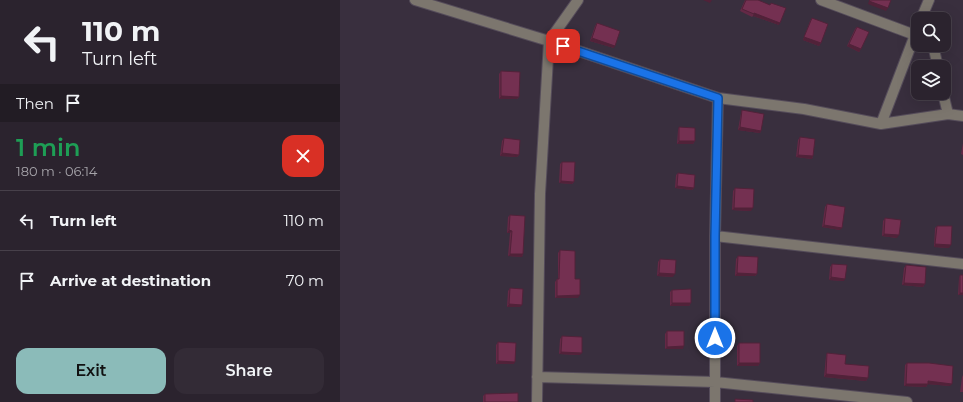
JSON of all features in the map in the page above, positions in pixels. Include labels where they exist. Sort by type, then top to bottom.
[{"type":"street","points":[[415,0],[433,3],[718,98],[804,109],[880,124],[948,114],[963,116]]},
{"type":"street","points":[[537,402],[540,194],[549,41],[578,0]]},
{"type":"street","points":[[822,0],[911,29]]},
{"type":"street","points":[[880,124],[911,44]]},
{"type":"street","points":[[715,402],[715,236],[718,98]]},
{"type":"street","points":[[945,100],[948,114]]},
{"type":"street","points":[[715,236],[963,264]]},
{"type":"street","points":[[537,377],[715,382],[907,402]]},
{"type":"building","points":[[746,0],[758,0],[770,5],[771,3],[786,8],[780,23],[742,9]]},
{"type":"building","points":[[891,0],[888,8],[869,1]]},
{"type":"building","points":[[812,18],[828,24],[821,43],[804,37]]},
{"type":"building","points":[[597,23],[620,31],[615,46],[592,38]]},
{"type":"building","points":[[857,27],[869,32],[861,49],[849,44]]},
{"type":"building","points":[[501,71],[520,72],[519,97],[501,96]]},
{"type":"building","points":[[742,110],[764,114],[761,131],[740,127]]},
{"type":"building","points":[[679,127],[695,128],[695,141],[679,141]]},
{"type":"building","points":[[800,137],[815,139],[813,156],[798,155]]},
{"type":"building","points":[[504,138],[520,140],[519,155],[502,153]]},
{"type":"building","points":[[562,162],[575,162],[574,182],[561,181]]},
{"type":"building","points":[[678,173],[695,175],[694,188],[677,186]]},
{"type":"building","points":[[735,188],[754,189],[753,208],[734,208]]},
{"type":"building","points":[[827,204],[845,207],[842,228],[824,225]]},
{"type":"building","points":[[510,215],[525,216],[523,254],[510,254],[512,231],[509,230]]},
{"type":"building","points":[[885,218],[901,220],[899,235],[884,234]]},
{"type":"building","points":[[937,226],[952,226],[951,245],[935,244]]},
{"type":"building","points":[[560,250],[575,251],[575,279],[580,279],[580,295],[557,296]]},
{"type":"building","points":[[738,256],[758,257],[757,274],[737,273]]},
{"type":"building","points":[[660,259],[676,260],[675,274],[659,273]]},
{"type":"building","points":[[832,264],[847,265],[845,279],[831,277]]},
{"type":"building","points":[[906,265],[926,267],[925,284],[904,283]]},
{"type":"building","points":[[960,275],[963,275],[963,293],[960,293]]},
{"type":"building","points":[[510,288],[523,289],[522,305],[509,304]]},
{"type":"building","points":[[691,289],[691,303],[672,303],[672,290]]},
{"type":"building","points":[[667,331],[684,331],[684,346],[667,347]]},
{"type":"building","points":[[562,336],[582,337],[582,353],[561,352]]},
{"type":"building","points":[[498,342],[516,343],[515,362],[498,361]]},
{"type":"building","points":[[739,343],[760,343],[760,363],[739,363]]},
{"type":"building","points":[[827,353],[846,355],[845,364],[869,366],[868,378],[826,374]]},
{"type":"building","points":[[907,363],[929,363],[953,366],[952,384],[928,381],[928,384],[906,384]]},
{"type":"building","points":[[518,393],[518,402],[485,402],[485,394]]},
{"type":"building","points":[[735,399],[753,400],[753,402],[735,402]]},
{"type":"route","points":[[563,46],[718,98],[715,236],[715,338]]}]
